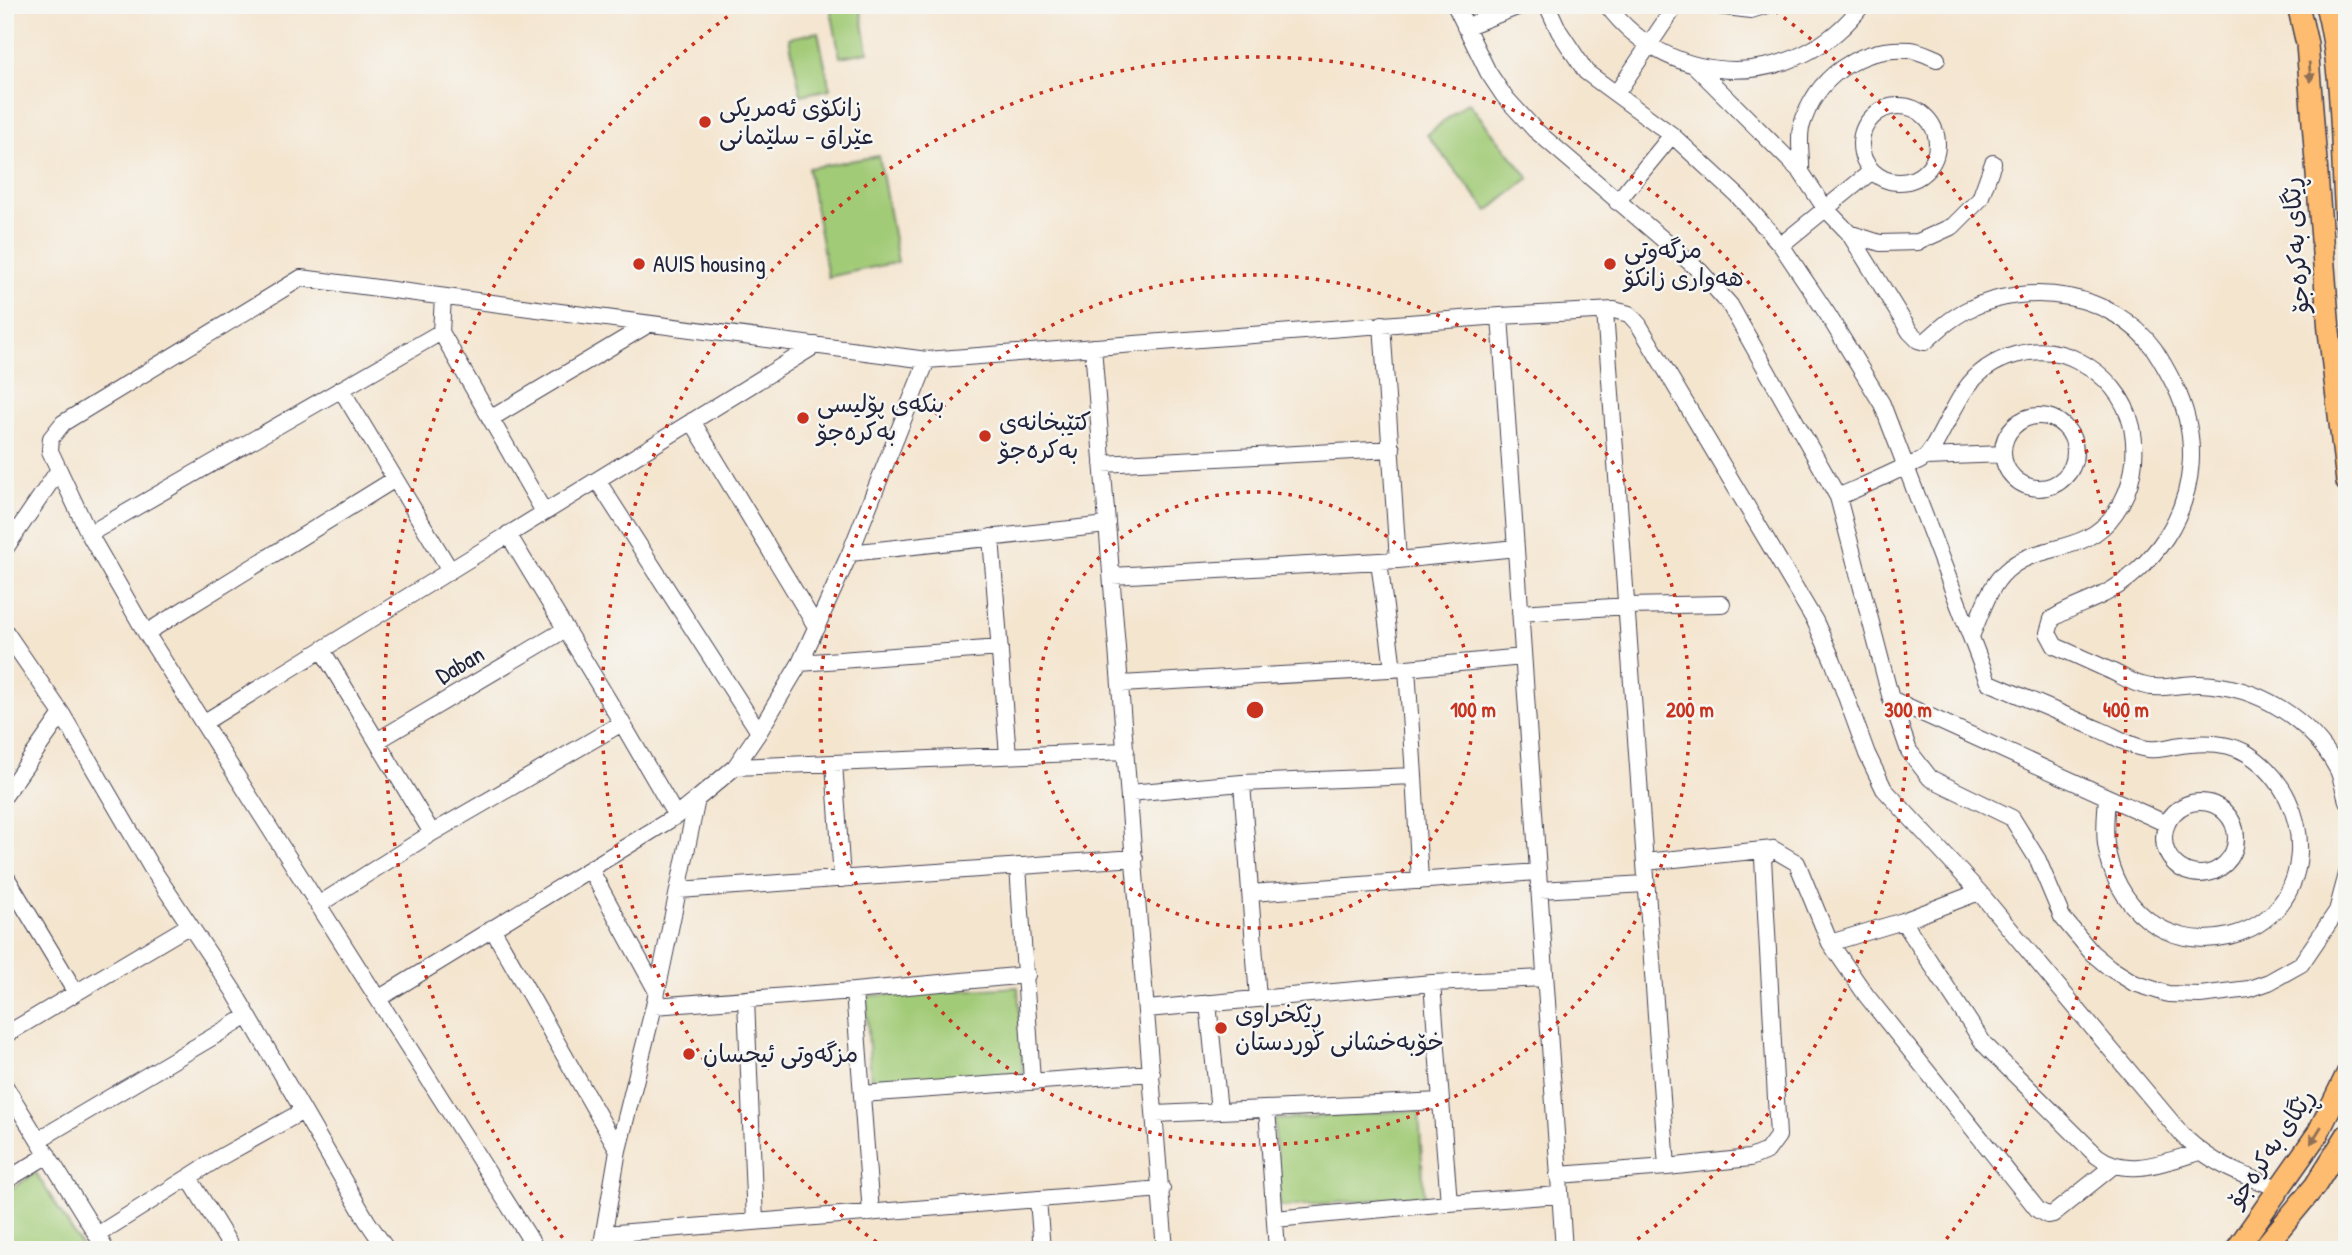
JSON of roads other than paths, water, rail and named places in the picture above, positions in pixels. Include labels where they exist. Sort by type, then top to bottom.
[{"type":"main road","name":"ڕێگای بەکرەجۆ","points":[[2298,5],[2307,44],[2329,331],[2347,482]]},
{"type":"main road","points":[[2326,5],[2334,40],[2339,88],[2347,230]]},
{"type":"main road","name":"ڕێگای بەکرەجۆ","points":[[2236,1250],[2318,1133],[2347,1074]]},
{"type":"main road","points":[[2262,1250],[2315,1186],[2347,1135]]},
{"type":"street","points":[[1455,5],[1488,72],[1535,130],[1700,271],[1730,305],[1838,497],[1891,699],[1909,751],[1930,778],[2012,818],[2038,860],[2062,917],[2092,953],[2134,984],[2168,994],[2200,996],[2249,989],[2269,982],[2301,964],[2337,911],[2347,874]]},
{"type":"street","points":[[1465,27],[1522,5]]},
{"type":"street","points":[[1547,5],[1559,31],[1586,72],[1672,135],[1739,197],[1780,246],[1828,315],[1882,404],[1988,682],[2147,749],[2206,742],[2246,753],[2267,770],[2289,799],[2300,835],[2297,871],[2274,911],[2245,931],[2226,937],[2184,937],[2166,931],[2145,919],[2128,903],[2118,887],[2105,841],[2107,797]]},
{"type":"street","points":[[1607,5],[1621,22],[1650,46],[1672,58],[1715,69],[1754,70],[1792,60],[1826,41],[1842,29],[1862,5]]},
{"type":"street","points":[[1616,94],[1676,5]]},
{"type":"street","points":[[1710,5],[1751,10],[1767,5]]},
{"type":"street","points":[[1801,172],[1800,130],[1814,95],[1840,67],[1875,52],[1913,50],[1937,59]]},
{"type":"street","points":[[1695,66],[1801,172],[1825,208],[1849,233],[1910,332],[1918,340],[1925,342],[1946,323],[1968,309],[2015,295],[2040,294],[2083,300],[2103,308],[2131,326],[2153,348],[2184,405],[2190,430],[2192,458],[2189,483],[2181,509],[2165,538],[2128,580],[2107,593],[2063,611],[2052,619],[2048,633],[2054,646],[2142,686],[2226,686],[2250,692],[2276,706],[2297,719],[2318,739],[2339,773],[2347,801]]},
{"type":"street","points":[[1903,105],[1918,110],[1929,120],[1936,134],[1937,148],[1932,163],[1923,174],[1909,181],[1894,182],[1872,171],[1861,154],[1860,139],[1865,125],[1875,114],[1888,107],[1903,105]]},
{"type":"street","points":[[1617,202],[1672,135]]},
{"type":"street","points":[[1849,233],[1880,243],[1918,242],[1953,226],[1980,199],[1993,163]]},
{"type":"street","points":[[1780,246],[1872,171]]},
{"type":"street","points":[[537,1250],[146,633],[89,534],[58,471],[49,444],[57,427],[300,278],[927,360],[1500,316],[1605,311],[1629,314],[1639,325],[1824,640],[1867,754],[1885,789],[1979,892],[2169,1120],[2200,1152],[2228,1169],[2279,1188]]},
{"type":"street","points":[[443,297],[441,332],[544,512]]},
{"type":"street","points":[[1605,311],[1667,1167]]},
{"type":"street","points":[[1500,316],[1564,1250]]},
{"type":"street","points":[[490,419],[649,324]]},
{"type":"street","points":[[1382,324],[1398,560]]},
{"type":"street","points":[[89,534],[441,332]]},
{"type":"street","points":[[203,723],[816,345]]},
{"type":"street","points":[[1093,347],[1166,1250]]},
{"type":"street","points":[[1926,457],[1966,389],[1985,369],[2017,354],[2033,351],[2049,350],[2064,354],[2093,368],[2117,392],[2126,406],[2130,421],[2134,437],[2133,470],[2124,499],[2107,524],[2085,540],[2036,555],[2003,573],[1995,584],[1971,636]]},
{"type":"street","points":[[378,999],[676,816],[735,766],[759,732],[800,663],[817,628],[927,360]]},
{"type":"street","points":[[341,389],[450,570]]},
{"type":"street","points":[[2038,416],[2052,418],[2064,426],[2073,437],[2076,451],[2074,465],[2066,477],[2041,489],[2026,487],[2015,479],[2006,468],[2003,454],[2005,440],[2012,428],[2024,419],[2038,416]]},
{"type":"street","points":[[692,421],[817,628]]},
{"type":"street","points":[[1102,464],[1392,449]]},
{"type":"street","points":[[1838,497],[1926,457],[2003,454]]},
{"type":"street","points":[[5,549],[58,471]]},
{"type":"street","points":[[146,633],[395,479]]},
{"type":"street","points":[[597,480],[759,732]]},
{"type":"street","points":[[850,553],[1107,525]]},
{"type":"street","points":[[508,534],[676,816]]},
{"type":"street","points":[[991,537],[1008,756]]},
{"type":"street","points":[[1112,576],[1398,560],[1516,548]]},
{"type":"street","points":[[1379,561],[1400,668],[1414,776],[1420,881]]},
{"type":"street","points":[[1520,613],[1628,606],[1722,604]]},
{"type":"street","name":"Daban","points":[[377,741],[566,629]]},
{"type":"street","points":[[5,631],[62,714],[151,867],[248,1016],[367,1221],[387,1250]]},
{"type":"street","points":[[800,663],[1000,648]]},
{"type":"street","points":[[322,650],[432,833]]},
{"type":"street","points":[[1121,684],[1400,668],[1523,657]]},
{"type":"street","points":[[1891,699],[2167,824]]},
{"type":"street","points":[[5,795],[62,714]]},
{"type":"street","points":[[318,905],[432,833],[622,723]]},
{"type":"street","points":[[735,766],[1126,751]]},
{"type":"street","points":[[834,763],[842,879]]},
{"type":"street","points":[[1129,793],[1242,783],[1414,776]]},
{"type":"street","points":[[1242,783],[1258,999]]},
{"type":"street","points":[[697,799],[655,998],[618,1150],[603,1242],[755,1222],[1162,1189]]},
{"type":"street","points":[[2207,802],[2220,807],[2230,817],[2236,830],[2237,845],[2231,858],[2221,869],[2194,875],[2180,869],[2170,860],[2164,846],[2167,824],[2179,808],[2192,803],[2207,802]]},
{"type":"street","points":[[1645,862],[1773,849],[1797,863],[1830,943],[1866,996],[2042,1214],[2053,1214],[2113,1166]]},
{"type":"street","points":[[1558,1175],[1667,1167],[1749,1157],[1767,1150],[1778,1136],[1763,858],[1773,849]]},
{"type":"street","points":[[679,890],[1135,858]]},
{"type":"street","points":[[1018,866],[1032,1082]]},
{"type":"street","points":[[590,869],[655,998]]},
{"type":"street","points":[[1251,893],[1537,872]]},
{"type":"street","points":[[5,875],[76,993]]},
{"type":"street","points":[[1539,890],[1646,884]]},
{"type":"street","points":[[1830,943],[1903,921],[1979,892]]},
{"type":"street","points":[[1903,921],[1992,1052],[2091,1150],[2113,1166],[2133,1169],[2200,1152]]},
{"type":"street","points":[[5,1035],[190,925]]},
{"type":"street","points":[[492,928],[618,1150]]},
{"type":"street","points":[[655,998],[746,999],[1027,975]]},
{"type":"street","points":[[1147,1009],[1432,984],[1545,978]]},
{"type":"street","points":[[1432,984],[1449,1203]]},
{"type":"street","points":[[854,991],[871,1213]]},
{"type":"street","points":[[746,999],[755,1222]]},
{"type":"street","points":[[1208,1003],[1219,1111]]},
{"type":"street","points":[[38,1140],[248,1016]]},
{"type":"street","points":[[862,1094],[1153,1073]]},
{"type":"street","points":[[5,1086],[102,1242],[189,1178],[303,1111]]},
{"type":"street","points":[[1156,1114],[1441,1101]]},
{"type":"street","points":[[1266,1109],[1277,1250]]},
{"type":"street","points":[[5,1181],[48,1155]]},
{"type":"street","points":[[189,1178],[233,1250]]},
{"type":"street","points":[[1275,1219],[1559,1195]]},
{"type":"street","points":[[1038,1199],[1042,1250]]},
{"type":"place","name":"زانکۆی ئەمریکی عێراق - سلێمانی","points":[[705,122]]},
{"type":"place","name":"AUIS housing","points":[[639,264]]},
{"type":"place","name":"مزگەوتی هەواری زانکۆ","points":[[1610,264]]},
{"type":"place","name":"بنکەی پۆلیسی بەکرەجۆ","points":[[803,418]]},
{"type":"place","name":"کتێبخانەی بەکرەجۆ","points":[[985,436]]},
{"type":"place","name":"ڕێکخراوی خۆبەخشانی کوردستان","points":[[1221,1028]]},
{"type":"place","name":"مزگەوتی ئیحسان","points":[[689,1054]]}]
